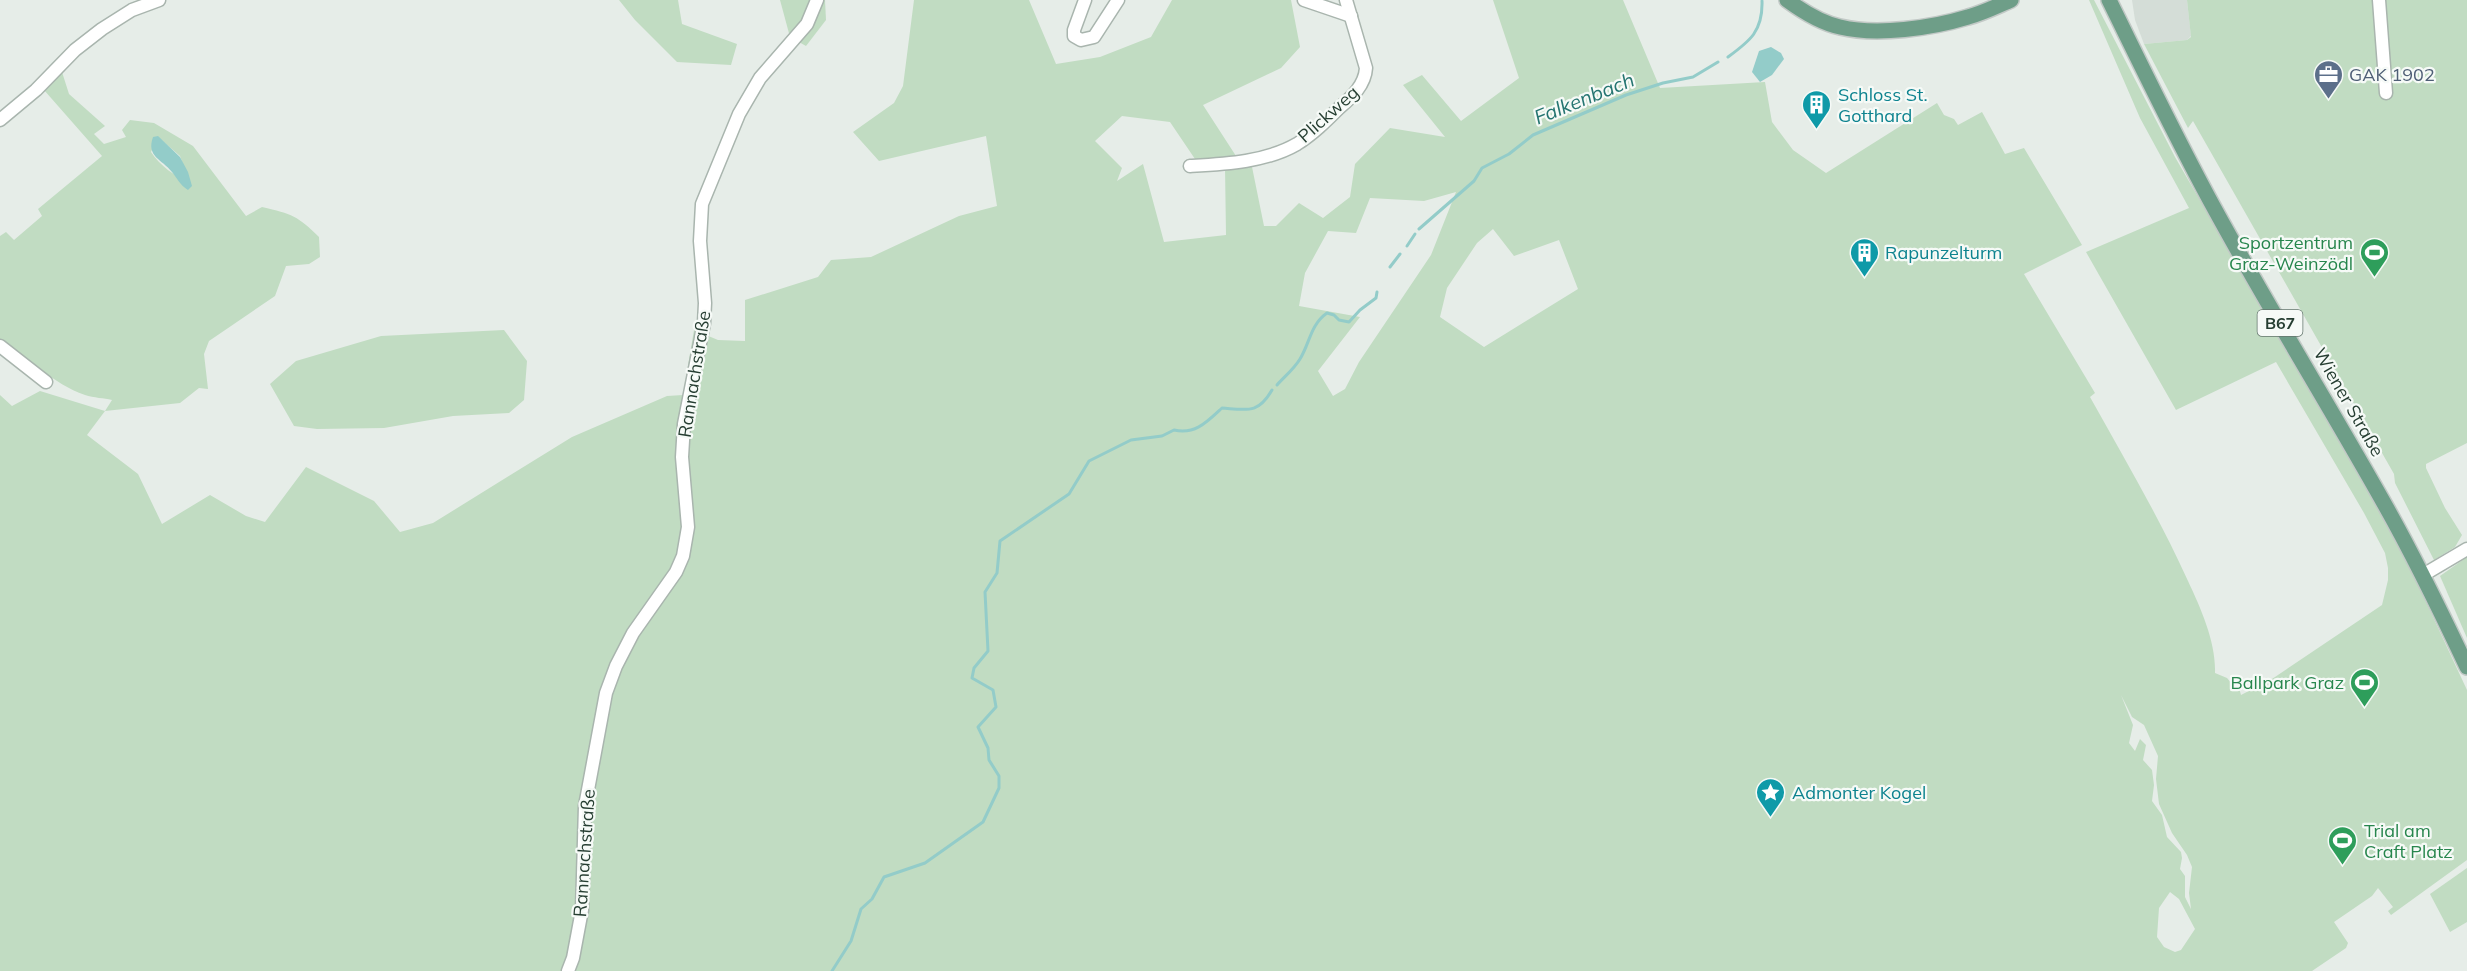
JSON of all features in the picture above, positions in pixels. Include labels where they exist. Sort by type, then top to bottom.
[{"type":"main road","points":[[1787,0],[1811,16],[1838,27],[1876,30],[1945,23],[1970,17],[2011,0]]},
{"type":"main road","name":"Wiener Straße","points":[[2109,0],[2146,80],[2214,208],[2386,506],[2423,575],[2467,667]]},
{"type":"main road","points":[[2121,0],[2126,15],[2126,35]]},
{"type":"street","points":[[0,120],[36,90],[75,50],[102,29],[132,10],[159,0]]},
{"type":"street","name":"Rannachstraße","points":[[568,971],[573,958],[582,910],[585,806],[606,693],[633,633],[676,572],[683,556],[688,527],[683,446],[684,424],[704,323],[705,303],[700,241],[702,204],[739,114],[760,78],[807,24],[817,0]]},
{"type":"street","points":[[1085,0],[1074,30],[1074,36],[1081,40],[1094,37],[1118,0]]},
{"type":"street","points":[[1304,0],[1351,16]]},
{"type":"street","name":"Plickweg","points":[[1190,166],[1221,164],[1272,155],[1284,150],[1306,137],[1351,97],[1365,77],[1366,68],[1346,0]]},
{"type":"street","points":[[2379,0],[2386,93]]},
{"type":"street","points":[[0,346],[46,382]]},
{"type":"street","points":[[2423,575],[2467,549]]},
{"type":"shaded area","points":[[2132,0],[2187,0],[2191,36],[2187,40],[2144,44],[2135,20]]},
{"type":"green space","points":[[619,0],[678,0],[682,24],[737,44],[731,65],[677,62],[635,20]]},
{"type":"green space","points":[[780,0],[825,0],[826,20],[806,46],[790,37]]},
{"type":"green space","points":[[914,0],[1029,0],[1056,64],[1100,57],[1151,37],[1172,0],[1291,0],[1300,47],[1281,68],[1203,105],[1236,156],[1207,162],[1195,159],[1170,122],[1122,116],[1095,141],[1122,168],[1117,181],[1143,164],[1164,242],[1226,235],[1225,167],[1251,162],[1264,226],[1276,226],[1299,203],[1323,218],[1350,197],[1355,164],[1390,128],[1445,137],[1403,85],[1422,75],[1461,121],[1519,78],[1493,0],[1623,0],[1660,88],[1765,82],[1772,122],[1793,150],[1826,173],[1937,103],[1944,115],[1954,119],[1958,125],[1982,112],[2005,154],[2024,148],[2082,245],[2024,274],[2095,393],[2090,397],[2177,557],[2207,626],[2213,649],[2215,673],[2227,678],[2232,684],[2238,684],[2241,695],[2272,679],[2382,605],[2388,580],[2385,553],[2276,362],[2176,410],[2086,252],[2189,208],[2140,118],[2089,0],[2094,0],[2175,157],[2372,498],[2412,572],[2467,690],[2467,860],[2391,915],[2388,911],[2393,907],[2378,888],[2372,896],[2334,922],[2348,943],[2346,948],[2312,971],[0,971],[0,395],[12,406],[40,391],[105,411],[87,435],[138,474],[162,524],[210,495],[246,516],[265,522],[306,467],[374,501],[400,532],[433,523],[572,437],[667,396],[683,395],[694,330],[718,340],[745,341],[745,300],[818,277],[831,260],[871,257],[959,216],[997,206],[986,136],[879,161],[853,132],[894,103],[903,86]],"holes":[[[1456,192],[1431,255],[1359,362],[1345,389],[1333,396],[1318,371],[1360,317],[1299,306],[1305,273],[1328,231],[1356,233],[1370,198],[1424,201]],[[1493,229],[1514,256],[1559,240],[1578,289],[1484,347],[1440,317],[1447,288],[1477,243]],[[2121,695],[2132,717],[2144,725],[2158,756],[2156,779],[2159,804],[2172,833],[2192,867],[2189,893],[2191,909],[2185,897],[2185,876],[2180,869],[2181,852],[2167,837],[2162,815],[2152,801],[2154,785],[2152,770],[2143,760],[2146,745],[2140,739],[2135,751],[2129,743],[2133,725]],[[2170,892],[2179,899],[2195,929],[2181,950],[2175,952],[2164,947],[2157,937],[2159,908]]]},
{"type":"green space","name":"Sportzentrum Graz-Weinzödl","points":[[2187,0],[2467,0],[2467,443],[2426,464],[2445,508],[2462,535],[2455,547],[2434,560],[2395,483],[2394,474],[2193,121],[2188,128],[2144,44],[2187,40],[2191,37]]},
{"type":"green space","points":[[62,72],[69,94],[105,126],[94,134],[104,144],[126,137],[122,130],[130,120],[154,123],[193,146],[246,216],[262,207],[281,212],[300,220],[319,237],[320,257],[309,264],[286,266],[275,296],[209,341],[204,354],[208,389],[199,388],[180,403],[105,411],[112,400],[92,397],[73,390],[41,370],[0,339],[0,236],[6,232],[14,240],[42,216],[38,209],[102,156],[44,90]],"holes":[[[158,137],[180,156],[190,183],[168,170],[151,152]]]},
{"type":"green space","points":[[504,330],[527,361],[524,400],[509,413],[453,416],[384,428],[317,429],[294,426],[270,384],[296,361],[381,336]]},
{"type":"green space","points":[[2467,557],[2467,638],[2440,576]]},
{"type":"green space","points":[[2467,868],[2467,922],[2450,932],[2430,894]]},
{"type":"water","points":[[1771,47],[1781,53],[1784,59],[1772,75],[1760,82],[1752,72],[1759,51]]},
{"type":"water","points":[[158,136],[180,157],[192,186],[188,190],[153,153],[151,144],[153,137]]},
{"type":"waterway","name":"Falkenbach","points":[[1728,57],[1754,34],[1760,20],[1762,1]]},
{"type":"waterway","name":"Falkenbach","points":[[1419,229],[1474,181],[1482,168],[1509,154],[1533,135],[1626,95],[1663,83],[1693,77],[1718,62]]},
{"type":"waterway","name":"Falkenbach","points":[[1407,246],[1415,234]]},
{"type":"waterway","name":"Falkenbach","points":[[1390,267],[1400,254]]},
{"type":"waterway","name":"Falkenbach","points":[[1277,385],[1300,359],[1321,318],[1327,313],[1339,320],[1349,322],[1376,298],[1377,292]]},
{"type":"waterway","name":"Falkenbach","points":[[832,971],[851,941],[861,909],[872,899],[884,877],[925,863],[983,822],[999,788],[999,776],[989,760],[988,748],[978,727],[996,707],[993,690],[972,678],[974,668],[988,651],[985,592],[997,573],[1000,541],[1069,494],[1089,461],[1131,440],[1162,436],[1174,430],[1194,429],[1222,408],[1252,409],[1262,403],[1272,390]]},
{"type":"place","name":"GAK 1902","points":[[2328,100]]},
{"type":"place","name":"Schloss St. Gotthard","points":[[1817,130]]},
{"type":"place","name":"Rapunzelturm","points":[[1864,278]]},
{"type":"place","name":"Sportzentrum Graz-Weinzödl","points":[[2374,278]]},
{"type":"place","name":"Ballpark Graz","points":[[2365,708]]},
{"type":"place","name":"Admonter Kogel","points":[[1771,818]]},
{"type":"place","name":"Trial am Craft Platz","points":[[2343,866]]}]
